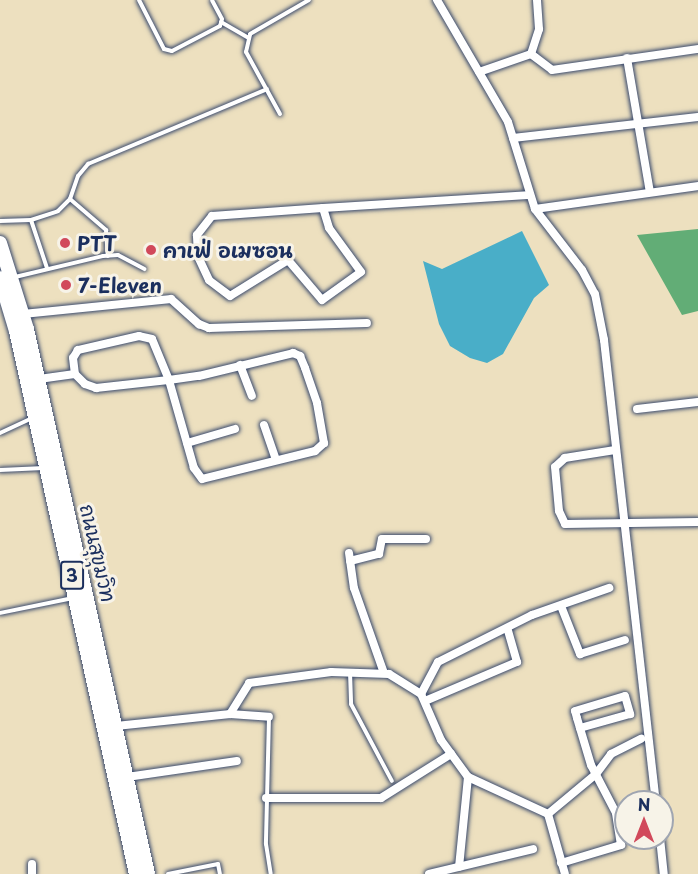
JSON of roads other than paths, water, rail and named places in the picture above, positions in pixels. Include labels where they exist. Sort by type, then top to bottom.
[{"type":"main road","name":"ถนนสุขุมวิท","points":[[0,243],[3,279],[77,597],[148,874]]},
{"type":"main road","name":"ถนนสุขุมวิท","points":[[3,279],[23,314],[39,379],[116,726],[136,874]]},
{"type":"street","points":[[437,0],[508,122],[528,195],[535,209],[582,270],[595,294],[604,340],[655,790]]},
{"type":"street","points":[[531,54],[539,29],[537,0]]},
{"type":"street","points":[[531,54],[552,70],[698,49]]},
{"type":"street","points":[[480,72],[531,54]]},
{"type":"street","points":[[627,58],[650,192]]},
{"type":"street","points":[[513,138],[698,117]]},
{"type":"street","points":[[535,209],[698,186]]},
{"type":"street","points":[[323,208],[329,228],[361,272],[322,300],[288,260],[230,296],[209,279],[198,256],[197,235],[212,216],[323,208],[528,195]]},
{"type":"street","points":[[23,314],[171,298],[209,328],[368,323]]},
{"type":"street","points":[[169,380],[96,388],[85,384],[75,374],[73,358],[78,350],[147,336],[155,344],[169,380],[187,442],[202,479],[315,451],[324,443],[317,403],[300,356],[292,353],[169,380]]},
{"type":"street","points":[[240,365],[252,396]]},
{"type":"street","points":[[39,379],[75,374]]},
{"type":"street","points":[[636,409],[698,402]]},
{"type":"street","points":[[264,425],[276,460]]},
{"type":"street","points":[[187,442],[235,429]]},
{"type":"street","points":[[615,450],[565,458],[555,467],[559,511],[565,524],[698,522]]},
{"type":"street","points":[[384,673],[354,588],[349,557],[379,554],[382,539],[426,538]]},
{"type":"street","points":[[423,698],[438,662],[544,610],[609,588]]},
{"type":"street","points":[[561,606],[580,654],[625,640]]},
{"type":"street","points":[[423,698],[518,663],[507,628]]},
{"type":"street","points":[[230,714],[249,683],[350,671],[384,673],[423,698],[451,754],[468,777],[548,814]]},
{"type":"street","points":[[561,863],[621,845],[616,813],[596,774],[580,728],[576,710],[625,696],[630,714],[580,728]]},
{"type":"street","points":[[116,726],[230,714],[269,717]]},
{"type":"street","points":[[548,814],[596,774],[611,754],[641,739]]},
{"type":"street","points":[[266,798],[381,798],[451,754]]},
{"type":"street","points":[[123,776],[237,760]]},
{"type":"street","points":[[459,867],[468,777]]},
{"type":"street","points":[[548,814],[565,874]]},
{"type":"street","points":[[429,874],[532,849]]},
{"type":"street","points":[[661,850],[664,874]]},
{"type":"street","points":[[32,864],[32,874]]},
{"type":"lane","points":[[140,0],[164,49],[172,51],[220,26],[221,22]]},
{"type":"lane","points":[[212,0],[221,22],[249,38]]},
{"type":"lane","points":[[280,114],[246,52],[250,34],[309,0]]},
{"type":"lane","points":[[0,221],[31,220],[58,211],[70,199],[78,176],[88,164],[267,89]]},
{"type":"lane","points":[[70,199],[106,230],[108,256]]},
{"type":"lane","points":[[31,220],[47,268]]},
{"type":"lane","points":[[3,279],[118,255],[144,269]]},
{"type":"lane","points":[[0,433],[36,416]]},
{"type":"lane","points":[[0,470],[47,468]]},
{"type":"lane","points":[[0,612],[77,597]]},
{"type":"lane","points":[[350,671],[351,704],[392,781]]},
{"type":"lane","points":[[269,717],[266,844],[271,874]]},
{"type":"lane","points":[[168,874],[218,864],[220,874]]},
{"type":"water","points":[[522,231],[549,285],[534,298],[503,354],[487,363],[470,358],[450,346],[439,324],[423,261],[442,269]]},
{"type":"place","name":"PTT","points":[[65,243]]},
{"type":"place","name":"คาเฟ่ อเมซอน","points":[[151,250]]},
{"type":"place","name":"7-Eleven","points":[[66,285]]}]
